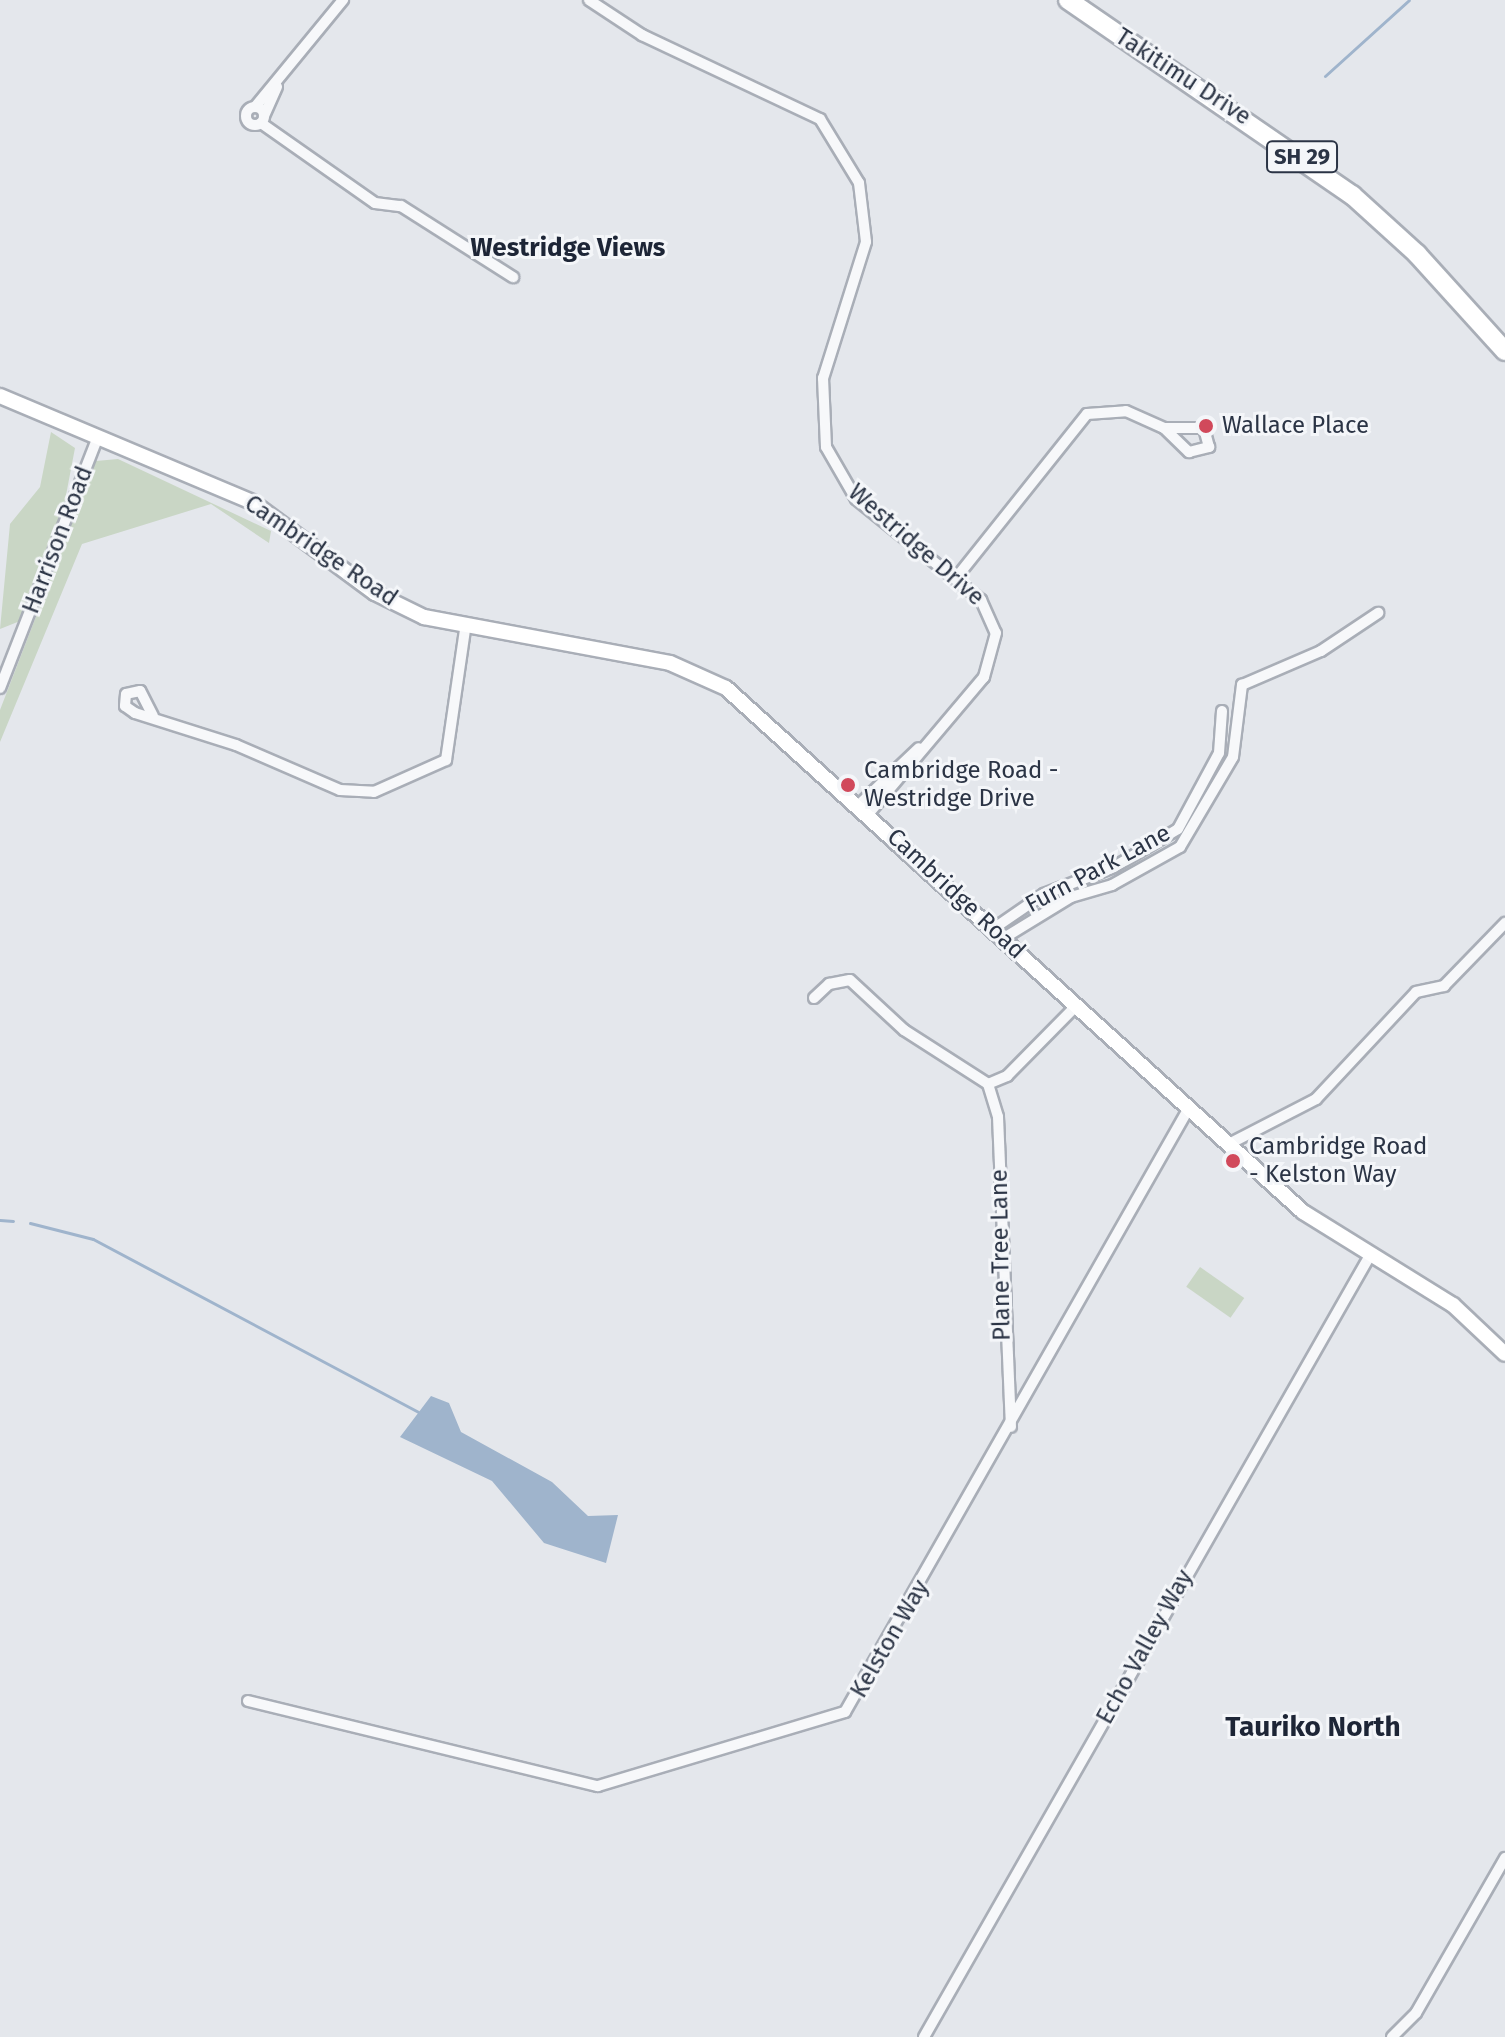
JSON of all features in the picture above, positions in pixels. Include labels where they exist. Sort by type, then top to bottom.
[{"type":"highway","name":"Takitimu Drive","points":[[1068,0],[1352,195],[1417,254],[1505,351]]},
{"type":"main road","name":"Cambridge Road","points":[[0,396],[252,502],[375,593],[465,629],[651,658],[700,673],[761,715],[1229,1144],[1368,1259],[1453,1305],[1505,1354]]},
{"type":"street","points":[[343,0],[277,87],[255,107],[263,119],[375,203],[401,206],[513,277]]},
{"type":"street","name":"Westridge Drive","points":[[589,0],[642,35],[795,102],[837,141],[859,183],[866,242],[823,378],[826,447],[856,499],[956,578],[989,610],[994,656],[865,808]]},
{"type":"street","points":[[263,119],[277,87]]},
{"type":"street","points":[[956,578],[1087,414],[1112,408],[1164,428]]},
{"type":"street","name":"Harrison Road","points":[[0,688],[98,436]]},
{"type":"street","points":[[998,933],[1071,897],[1112,885],[1180,847],[1233,757],[1242,685],[1321,651],[1378,613]]},
{"type":"street","points":[[153,716],[340,790],[374,792],[434,769],[453,747],[465,629]]},
{"type":"street","name":"Furn Park Lane","points":[[998,933],[1044,894],[1114,867],[1178,829],[1219,753],[1222,711]]},
{"type":"street","points":[[1229,1144],[1316,1099],[1416,992],[1444,986],[1505,923]]},
{"type":"street","points":[[814,998],[829,984],[850,980],[904,1030],[988,1084],[1007,1076],[1077,1005]]},
{"type":"street","name":"Plane Tree Lane","points":[[988,1084],[998,1117],[1011,1427]]},
{"type":"street","name":"Kelston Way","points":[[248,1701],[598,1786],[823,1724],[861,1693],[1189,1108]]},
{"type":"street","name":"Echo Valley Way","points":[[924,2037],[1368,1259]]},
{"type":"street","points":[[1392,2037],[1416,2013],[1505,1858]]},
{"type":"green space","points":[[51,432],[75,448],[63,511],[20,621],[0,629],[10,524],[40,487]]},
{"type":"green space","points":[[118,459],[271,531],[269,543],[211,504],[82,544],[0,742],[0,710],[96,461]]},
{"type":"green space","points":[[1200,1267],[1244,1298],[1230,1318],[1186,1287]]},
{"type":"water","points":[[431,1396],[449,1403],[461,1432],[552,1482],[588,1516],[618,1515],[606,1563],[544,1543],[492,1481],[400,1437]]},
{"type":"waterway","points":[[1325,76],[1409,0]]},
{"type":"waterway","points":[[0,1220],[13,1221]]},
{"type":"waterway","points":[[30,1223],[93,1239],[418,1412]]},
{"type":"place","name":"Wallace Place","points":[[1206,426]]},
{"type":"place","name":"Cambridge Road - Westridge Drive","points":[[848,785]]},
{"type":"place","name":"Cambridge Road - Kelston Way","points":[[1233,1161]]},
{"type":"district","name":"Westridge Views","points":[[568,248]]},
{"type":"district","name":"Tauriko North","points":[[1313,1727]]}]
